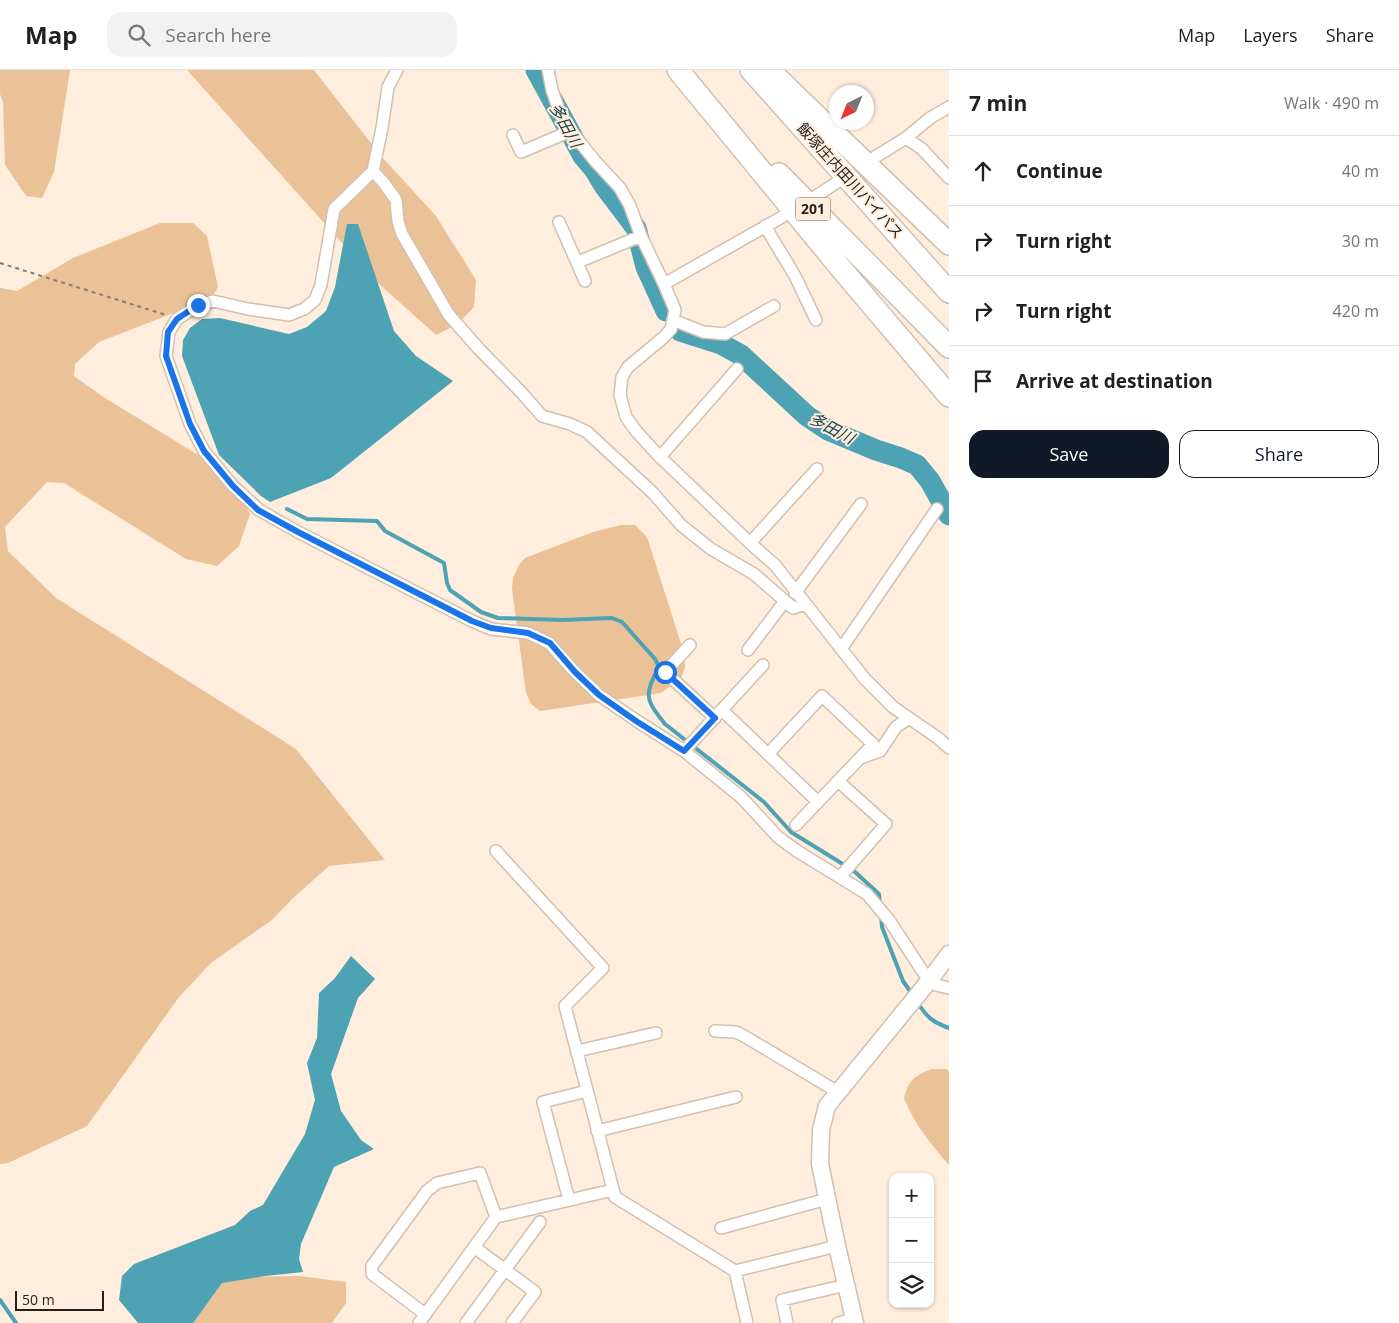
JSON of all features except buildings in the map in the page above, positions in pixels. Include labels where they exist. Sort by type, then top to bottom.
[{"type":"highway","name":"201","points":[[678,70],[949,347]]},
{"type":"highway","points":[[678,70],[949,396]]},
{"type":"highway","name":"飯塚庄内田川バイパス","points":[[751,70],[949,292]]},
{"type":"highway","points":[[769,70],[949,244]]},
{"type":"street","points":[[397,70],[388,88],[373,171],[334,209],[321,285],[315,300],[304,309],[289,315],[248,309],[214,301],[198,305],[177,319],[168,332],[166,356],[190,424],[204,451],[233,486],[258,510],[472,621],[491,628],[528,633],[550,643],[575,672],[599,695],[684,751],[741,797],[778,837],[796,851],[867,894],[889,920],[929,981],[949,988]]},
{"type":"street","points":[[548,70],[552,90],[560,112],[571,131],[620,188],[630,206],[641,236],[675,310],[671,329],[628,366],[622,377],[620,395],[626,417],[660,457],[774,564],[865,679],[893,707],[938,738],[949,748]]},
{"type":"street","points":[[875,157],[906,138],[930,118],[949,107]]},
{"type":"street","points":[[513,135],[521,152],[571,131]]},
{"type":"street","points":[[906,138],[922,149],[949,178]]},
{"type":"street","points":[[373,171],[396,200],[398,221],[402,234],[448,315],[542,416],[570,424],[587,432],[653,493],[682,525],[711,550],[754,574],[793,608],[805,604]]},
{"type":"street","points":[[813,198],[838,181]]},
{"type":"street","points":[[664,284],[782,217]]},
{"type":"street","points":[[559,222],[585,281]]},
{"type":"street","points":[[765,226],[795,276],[816,320]]},
{"type":"street","points":[[578,262],[641,236]]},
{"type":"street","points":[[673,320],[704,332],[725,334],[774,306]]},
{"type":"street","points":[[660,457],[737,369]]},
{"type":"street","points":[[750,543],[817,469]]},
{"type":"street","points":[[795,592],[861,504]]},
{"type":"street","points":[[841,649],[936,509]]},
{"type":"street","points":[[748,650],[785,601]]},
{"type":"street","points":[[690,645],[665,672],[768,754],[818,802]]},
{"type":"street","points":[[684,751],[763,665]]},
{"type":"street","points":[[768,754],[822,696],[873,744],[796,825]]},
{"type":"street","points":[[860,758],[880,751],[896,727],[909,718]]},
{"type":"street","points":[[838,781],[886,824],[840,877]]},
{"type":"street","points":[[496,851],[603,968],[565,1006],[615,1197],[735,1271],[747,1323]]},
{"type":"street","points":[[849,1322],[846,1285],[820,1164],[821,1130],[827,1106],[949,954]]},
{"type":"street","points":[[715,1030],[736,1032],[744,1036],[838,1092]]},
{"type":"street","points":[[577,1051],[656,1033]]},
{"type":"street","points":[[569,1200],[543,1102],[587,1091]]},
{"type":"street","points":[[597,1130],[736,1097]]},
{"type":"street","points":[[496,1217],[480,1173],[437,1183],[427,1191],[372,1266],[372,1274],[422,1318],[496,1217],[613,1190]]},
{"type":"street","points":[[721,1228],[827,1199]]},
{"type":"street","points":[[466,1323],[540,1222]]},
{"type":"street","points":[[735,1271],[837,1246]]},
{"type":"street","points":[[474,1248],[535,1292],[512,1323]]},
{"type":"street","points":[[787,1323],[782,1300],[846,1285]]},
{"type":"path","points":[[0,263],[177,319]]},
{"type":"shaded area","points":[[0,70],[70,70],[54,172],[42,198],[26,196],[5,165]]},
{"type":"shaded area","points":[[187,70],[314,70],[381,156],[436,216],[476,280],[474,307],[458,324],[436,335],[378,283]]},
{"type":"shaded area","points":[[160,223],[193,223],[207,236],[218,287],[212,298],[99,342],[75,364],[74,376],[105,398],[231,475],[250,514],[239,546],[217,566],[186,559],[64,483],[47,482],[5,527],[8,551],[56,598],[296,749],[385,860],[329,866],[272,920],[212,962],[179,997],[87,1126],[8,1163],[0,1164],[0,288],[17,291],[73,258]]},
{"type":"shaded area","points":[[621,525],[635,525],[647,537],[684,653],[685,667],[681,679],[661,693],[540,711],[531,704],[526,693],[512,589],[513,578],[519,565],[525,558],[593,532]]},
{"type":"shaded area","points":[[931,1069],[946,1069],[949,1071],[949,1165],[924,1133],[904,1098],[913,1079]]},
{"type":"shaded area","points":[[299,1276],[346,1282],[346,1303],[332,1323],[191,1323],[219,1284],[239,1277]]},
{"type":"water","points":[[347,224],[358,224],[394,331],[416,356],[453,381],[331,478],[270,502],[261,496],[219,455],[182,356],[183,340],[190,328],[202,319],[220,318],[289,334],[307,327],[326,311],[335,287]]},
{"type":"water","points":[[351,956],[375,979],[358,998],[331,1074],[341,1111],[361,1140],[374,1149],[334,1167],[301,1244],[299,1259],[303,1272],[222,1283],[193,1323],[138,1323],[119,1300],[122,1276],[134,1264],[235,1225],[250,1211],[263,1205],[305,1134],[315,1100],[307,1063],[317,1038],[319,993],[335,978]]},
{"type":"waterway","name":"多田川","points":[[536,70],[583,156],[636,228],[646,267],[666,311]]},
{"type":"waterway","name":"多田川","points":[[680,331],[721,344],[741,355],[807,416],[828,430],[917,465],[930,481],[949,515]]},
{"type":"waterway","points":[[287,509],[307,519],[377,521],[385,531],[444,563],[450,590],[481,612],[498,618],[562,620],[612,618],[622,622],[655,659],[659,667],[651,684],[649,697],[650,702],[665,724],[764,802],[791,832],[854,871],[879,894],[880,905]]},
{"type":"waterway","points":[[881,915],[882,927],[903,981],[912,994]]},
{"type":"waterway","points":[[917,1002],[930,1018],[938,1024],[949,1028]]},
{"type":"waterway","points":[[0,1300],[16,1323]]},
{"type":"route","points":[[198,305],[177,319],[168,332],[166,356],[190,424],[204,451],[233,486],[258,510],[472,621],[491,628],[528,633],[550,643],[575,672],[599,695],[684,751],[715,718],[665,672]]}]
